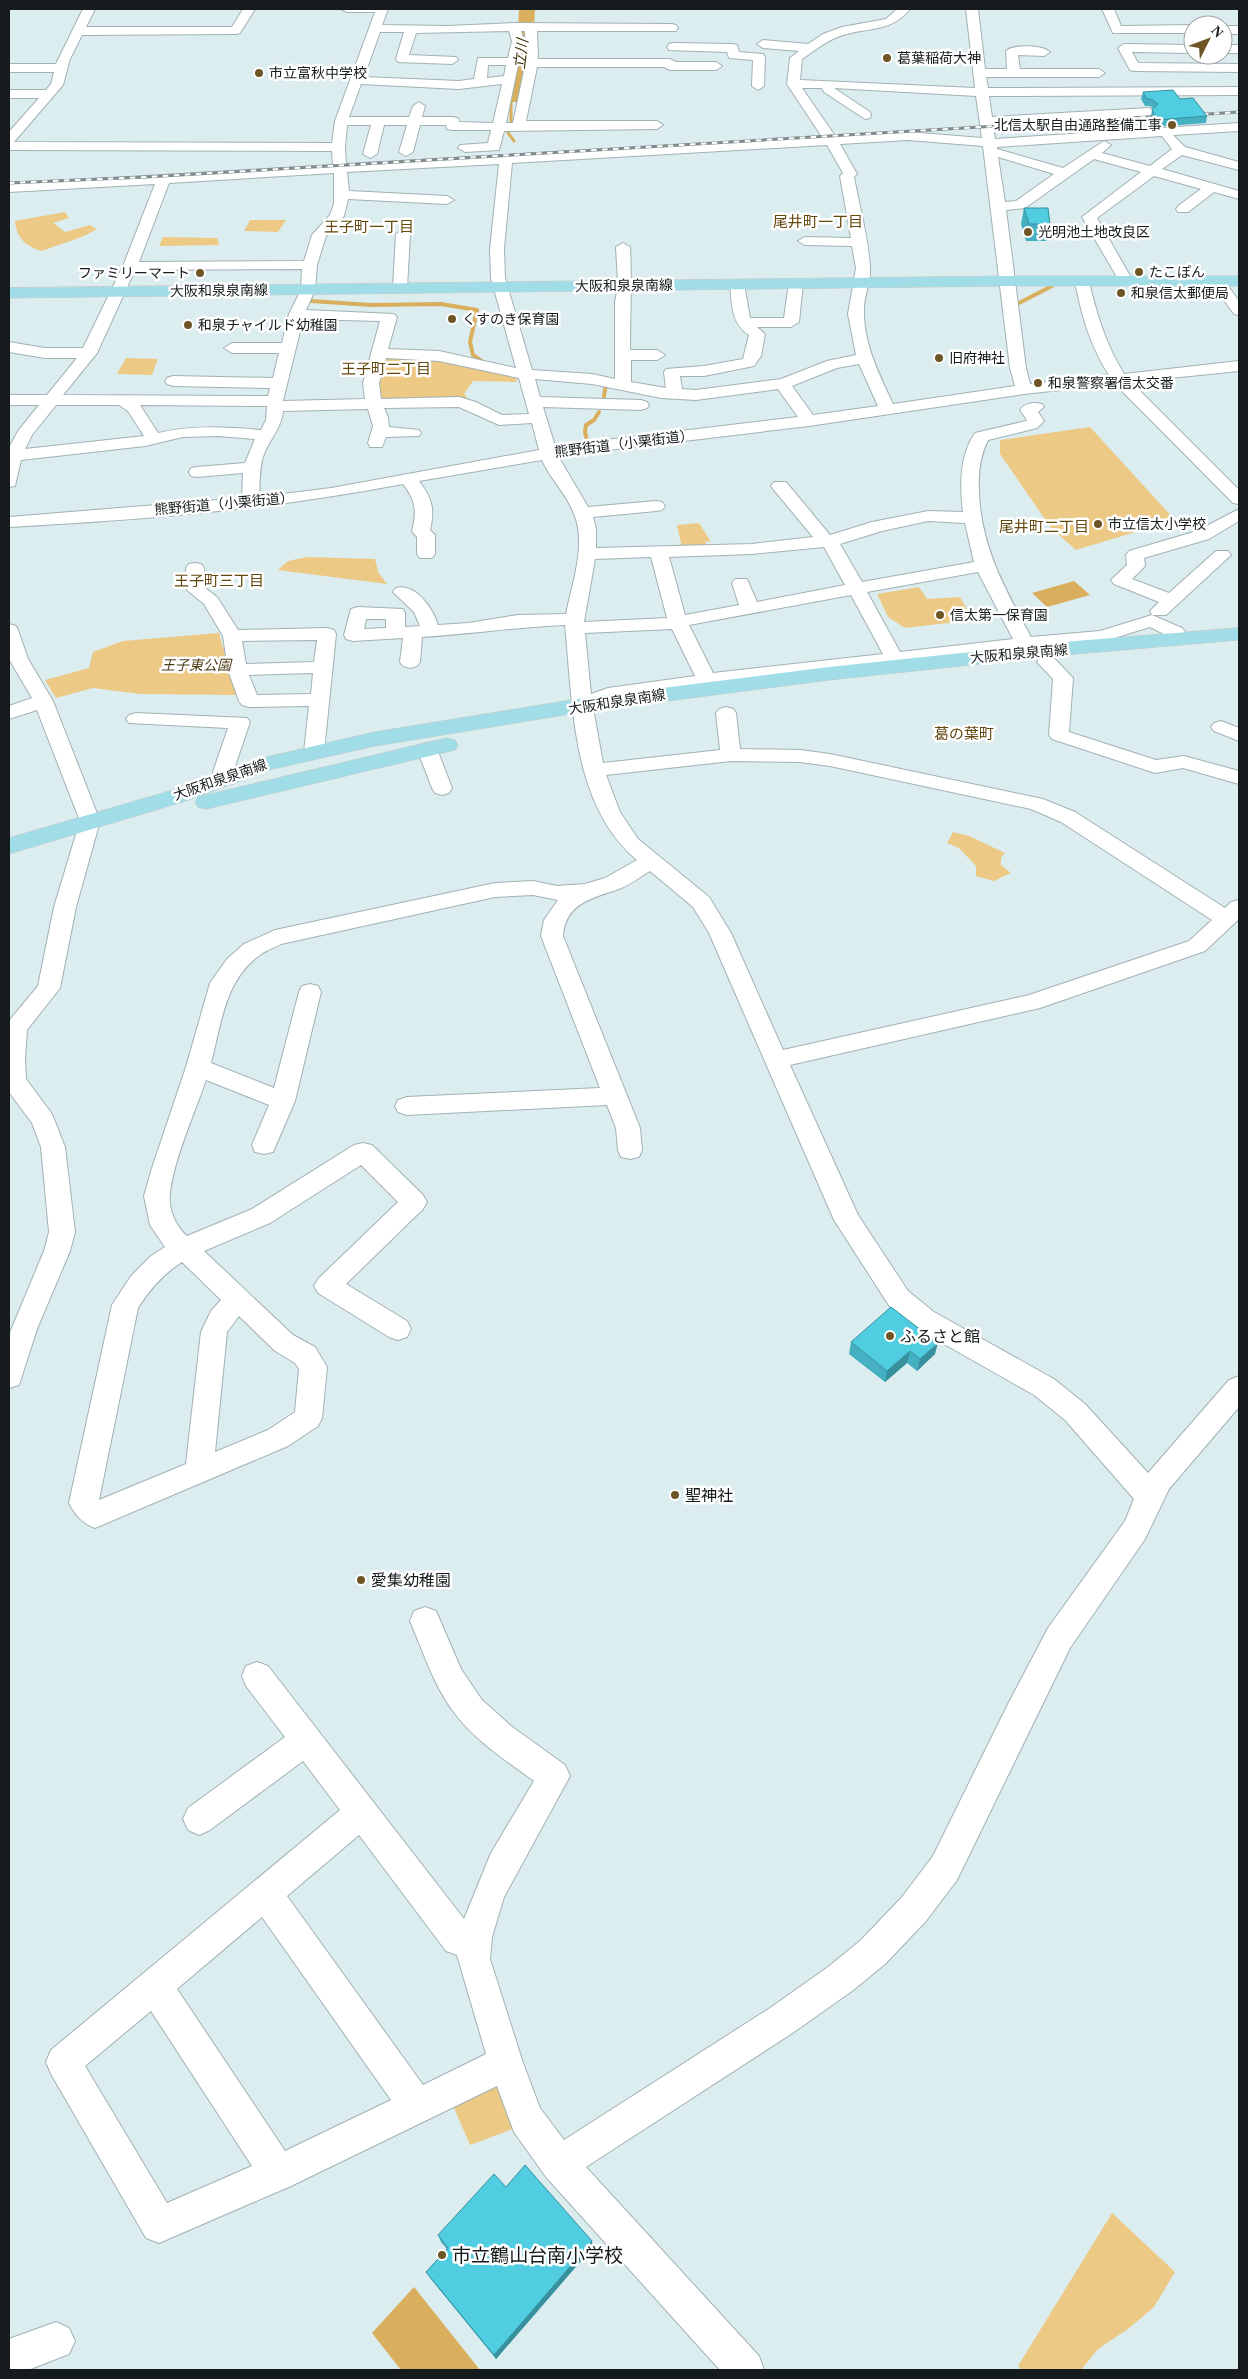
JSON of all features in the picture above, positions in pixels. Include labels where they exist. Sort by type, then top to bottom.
[{"type":"main road","name":"大阪和泉泉南線","points":[[9,293],[796,283],[1239,281]]},
{"type":"main road","name":"大阪和泉泉南線","points":[[88,829],[164,813],[584,713],[936,673],[1035,652],[1239,634]]},
{"type":"main road","name":"大阪和泉泉南線","points":[[1035,652],[1239,647]]},
{"type":"main road","name":"大阪和泉泉南線","points":[[9,862],[47,842],[88,829],[266,764],[375,739],[561,710],[584,713]]},
{"type":"main road","name":"大阪和泉泉南線","points":[[9,846],[47,842]]},
{"type":"street","points":[[9,140],[57,84],[61,68],[89,9]]},
{"type":"street","points":[[79,32],[93,30],[200,32],[236,30],[249,9]]},
{"type":"street","points":[[250,503],[252,467],[256,453],[274,420],[275,403],[296,314],[308,290],[310,265],[319,235],[337,216],[338,212],[342,195],[338,157],[341,121],[382,9],[347,9]]},
{"type":"street","points":[[888,410],[859,344],[856,312],[863,268],[847,176],[850,174],[793,84],[796,58],[810,48],[827,37],[846,30],[890,22],[904,9]]},
{"type":"street","points":[[972,9],[979,73],[999,207],[1018,368],[1024,389]]},
{"type":"street","points":[[1108,9],[1134,67]]},
{"type":"street","points":[[469,29],[470,16]]},
{"type":"street","points":[[376,28],[448,30],[519,23],[672,28]]},
{"type":"street","points":[[513,128],[521,72],[518,41],[519,23]]},
{"type":"street","points":[[453,120],[449,145],[494,147],[513,128],[521,72],[534,36],[519,23]]},
{"type":"street","points":[[480,84],[483,28]]},
{"type":"street","points":[[411,29],[402,59],[480,61],[521,72]]},
{"type":"street","points":[[448,30],[447,60],[455,88]]},
{"type":"street","points":[[1118,30],[1183,30]]},
{"type":"street","points":[[673,47],[736,43],[810,48]]},
{"type":"street","points":[[736,43],[733,55],[759,58]]},
{"type":"street","points":[[758,86],[759,58],[762,57],[763,44]]},
{"type":"street","points":[[1014,73],[1012,51],[1043,48],[1048,72]]},
{"type":"street","points":[[1124,48],[1183,49]]},
{"type":"street","points":[[410,84],[418,60]]},
{"type":"street","points":[[356,80],[426,84],[455,88],[480,84],[521,72],[716,66]]},
{"type":"street","points":[[979,73],[1048,72],[1096,67],[1107,90]]},
{"type":"street","points":[[9,68],[61,68]]},
{"type":"street","points":[[1138,90],[1128,68],[1239,68]]},
{"type":"street","points":[[922,77],[982,92],[1107,90],[1239,91]]},
{"type":"street","points":[[793,84],[939,82]]},
{"type":"street","points":[[406,152],[426,84]]},
{"type":"street","points":[[828,84],[828,89],[865,115]]},
{"type":"street","points":[[1038,91],[1049,117]]},
{"type":"street","points":[[9,94],[48,94]]},
{"type":"street","points":[[346,104],[365,105]]},
{"type":"street","points":[[17,110],[35,110]]},
{"type":"street","points":[[986,121],[1150,112]]},
{"type":"street","points":[[341,121],[453,120],[513,128],[657,125]]},
{"type":"street","points":[[370,154],[378,121]]},
{"type":"street","points":[[990,147],[1239,127]]},
{"type":"street","points":[[1218,130],[1239,135]]},
{"type":"street","points":[[800,131],[827,135]]},
{"type":"street","points":[[1165,133],[1180,150],[1239,166]]},
{"type":"street","points":[[9,146],[338,157],[506,160],[827,135],[908,136],[990,147],[1065,173]]},
{"type":"street","points":[[999,207],[1020,205],[1117,136]]},
{"type":"street","points":[[9,188],[164,179],[338,157],[423,150]]},
{"type":"street","points":[[1126,282],[1089,217],[1150,170],[1180,150]]},
{"type":"street","points":[[1092,154],[1239,195]]},
{"type":"street","points":[[506,160],[497,250],[498,278],[534,410],[551,462],[583,513],[587,529],[587,554],[574,623],[584,713],[594,770],[610,812],[631,844],[701,902],[711,917],[720,933],[846,1220],[899,1299],[925,1320],[1044,1387],[1075,1412],[1149,1495]]},
{"type":"street","points":[[9,482],[11,456],[24,434],[89,353],[130,266],[164,179]]},
{"type":"street","points":[[1183,209],[1212,187]]},
{"type":"street","points":[[342,195],[448,200]]},
{"type":"street","points":[[338,212],[356,212]]},
{"type":"street","points":[[400,288],[403,234]]},
{"type":"street","points":[[805,242],[858,242]]},
{"type":"street","points":[[622,380],[624,355],[622,303],[628,254]]},
{"type":"street","points":[[130,266],[310,265]]},
{"type":"street","points":[[1217,281],[1239,311]]},
{"type":"street","points":[[1082,282],[1089,314],[1102,351],[1120,380],[1239,499]]},
{"type":"street","points":[[743,323],[791,322],[796,283]]},
{"type":"street","points":[[674,394],[672,372],[704,371],[748,363],[753,356],[757,334],[746,328],[743,323],[737,284]]},
{"type":"street","points":[[296,314],[389,317],[378,353],[372,383],[374,404],[380,418],[378,437],[413,433]]},
{"type":"street","points":[[9,347],[45,353],[89,353]]},
{"type":"street","points":[[232,348],[288,348]]},
{"type":"street","points":[[243,362],[251,348]]},
{"type":"street","points":[[378,353],[439,356],[525,373],[592,379],[622,380],[649,376]]},
{"type":"street","points":[[624,355],[656,355]]},
{"type":"street","points":[[622,380],[674,394],[696,395],[782,384],[800,379],[833,364],[864,358]]},
{"type":"street","name":"熊野街道（小栗街道）","points":[[9,522],[250,503],[356,489],[563,449],[808,421],[1024,389],[1239,366]]},
{"type":"street","points":[[173,381],[280,382]]},
{"type":"street","points":[[782,384],[808,421]]},
{"type":"street","points":[[9,400],[374,404],[459,402],[470,405],[498,420],[534,410],[641,405]]},
{"type":"street","points":[[122,400],[134,408],[153,438]]},
{"type":"street","points":[[1036,407],[1028,410],[1036,421],[1031,425],[988,425],[986,433],[978,440],[969,473],[973,518],[985,565],[1035,652],[1063,678],[1059,736],[1155,766],[1184,762],[1239,778]]},
{"type":"street","points":[[11,456],[145,441],[183,432],[218,431],[265,435]]},
{"type":"street","points":[[197,472],[252,467]]},
{"type":"street","points":[[408,479],[421,496],[426,511],[421,531],[426,535],[426,554]]},
{"type":"street","points":[[780,486],[823,539],[830,541],[895,659]]},
{"type":"street","points":[[583,513],[656,506]]},
{"type":"street","points":[[1171,600],[1120,580],[1136,566],[1135,554],[1203,535],[1239,514]]},
{"type":"street","points":[[587,554],[752,549],[830,541],[878,526],[928,516],[973,518]]},
{"type":"street","points":[[659,552],[678,622],[707,680]]},
{"type":"street","points":[[1152,621],[1152,617],[1222,555]]},
{"type":"street","points":[[413,632],[468,629],[518,621],[574,623],[678,622],[985,565]]},
{"type":"street","points":[[195,568],[196,590],[211,601],[232,636],[238,670],[249,701],[319,700]]},
{"type":"street","points":[[740,582],[750,609]]},
{"type":"street","points":[[402,592],[420,606],[427,615],[413,632],[410,662]]},
{"type":"street","points":[[584,713],[608,694],[707,680],[895,659],[1035,652],[1152,621],[1175,632],[1181,638]]},
{"type":"street","points":[[9,630],[18,659],[43,701],[88,829],[66,908],[53,961],[49,988],[16,1028],[13,1059],[14,1081],[43,1120],[53,1147],[62,1232],[57,1251],[16,1328],[9,1377]]},
{"type":"street","points":[[232,636],[327,634],[314,752]]},
{"type":"street","points":[[238,670],[323,667]]},
{"type":"street","points":[[9,713],[43,701]]},
{"type":"street","points":[[726,713],[731,755]]},
{"type":"street","points":[[136,719],[240,722],[223,772],[225,779]]},
{"type":"street","points":[[1221,727],[1239,735]]},
{"type":"street","points":[[427,749],[442,788]]},
{"type":"street","points":[[594,770],[731,755],[800,756],[830,760],[1036,804],[1068,817],[1233,913],[1197,946],[1032,1002],[776,1060]]},
{"type":"street","points":[[398,1329],[327,1286],[414,1202],[363,1152],[261,1216],[184,1248],[160,1263],[140,1283],[125,1305],[83,1503],[95,1515],[278,1438],[308,1418],[313,1367],[305,1356],[284,1343],[184,1248],[172,1238],[163,1225],[157,1196],[164,1168],[198,1067],[221,983],[235,965],[252,948],[275,938],[495,890],[533,888],[557,893],[585,891],[613,883],[652,861]]},
{"type":"street","points":[[585,891],[559,910],[552,920],[552,936],[628,1128],[630,1150]]},
{"type":"street","points":[[264,1145],[283,1101],[310,992]]},
{"type":"street","points":[[198,1067],[283,1101]]},
{"type":"street","points":[[407,1106],[615,1096]]},
{"type":"street","points":[[199,1471],[214,1332],[220,1319],[238,1299]]},
{"type":"street","points":[[559,2164],[782,2020],[840,1979],[873,1952],[914,1908],[945,1868],[1017,1719],[1059,1638],[1135,1530],[1149,1495],[1239,1388]]},
{"type":"street","points":[[425,1621],[449,1677],[470,1709],[502,1738],[554,1776],[483,1907],[473,1944],[473,1959],[506,2064],[527,2119],[559,2164],[744,2370]]},
{"type":"street","points":[[257,1676],[458,1939],[473,1944]]},
{"type":"street","points":[[199,1819],[306,1740]]},
{"type":"street","points":[[361,1813],[63,2062],[159,2225],[278,2173],[416,2105],[506,2064]]},
{"type":"street","points":[[265,1893],[416,2105]]},
{"type":"street","points":[[154,1985],[278,2173]]},
{"type":"street","points":[[9,2358],[56,2341]]},
{"type":"green space","points":[[65,212],[69,218],[53,223],[65,232],[90,225],[97,229],[77,239],[42,251],[27,244],[20,237],[15,221]]},
{"type":"green space","points":[[250,220],[286,220],[278,232],[244,231]]},
{"type":"green space","points":[[163,237],[217,238],[219,245],[159,246]]},
{"type":"green space","points":[[382,356],[438,357],[515,375],[517,382],[473,381],[464,394],[472,403],[380,402],[375,391]]},
{"type":"green space","points":[[126,358],[158,359],[152,375],[117,374]]},
{"type":"green space","points":[[1090,427],[1175,520],[1076,550],[1051,528],[1000,454],[1000,440]]},
{"type":"green space","points":[[699,523],[711,542],[705,541],[707,547],[682,548],[677,525]]},
{"type":"green space","points":[[307,557],[375,559],[378,572],[387,584],[278,570],[288,561]]},
{"type":"green space","points":[[919,587],[927,599],[960,597],[973,620],[905,628],[888,617],[877,594]]},
{"type":"green space","name":"王子東公園","points":[[219,633],[236,695],[140,694],[93,688],[56,698],[45,680],[89,668],[93,652],[123,641]]},
{"type":"green space","points":[[953,832],[969,836],[1005,853],[1001,858],[1001,865],[1011,873],[994,881],[976,876],[976,866],[959,848],[947,843]]},
{"type":"green space","points":[[494,2081],[515,2128],[470,2145],[452,2103]]},
{"type":"green space","points":[[1112,2213],[1175,2272],[1154,2307],[1128,2329],[1098,2349],[1081,2370],[1022,2370],[1018,2366]]},
{"type":"shaded area","points":[[1074,581],[1090,595],[1047,607],[1032,593]]},
{"type":"shaded area","points":[[414,2287],[480,2370],[401,2370],[372,2333]]},
{"type":"building","points":[[1173,90],[1180,99],[1193,98],[1207,116],[1157,120],[1152,110],[1158,104],[1151,99],[1147,99],[1143,92]]},
{"type":"building","points":[[1024,208],[1048,208],[1050,224],[1029,224]]},
{"type":"building","name":"ふるさと館","points":[[891,1307],[938,1343],[920,1359],[910,1351],[887,1371],[851,1342]]},
{"type":"building","points":[[525,2165],[592,2241],[494,2355],[426,2272],[448,2248],[438,2235],[494,2174],[506,2187]]},
{"type":"waterway","name":"立川","points":[[511,98],[525,51],[527,9]]},
{"type":"waterway","points":[[511,98],[511,126],[508,133],[514,141]]},
{"type":"waterway","points":[[1017,304],[1052,286]]},
{"type":"waterway","points":[[311,301],[371,305],[441,304],[477,310],[470,342],[473,355],[483,362]]},
{"type":"waterway","points":[[603,402],[606,384]]},
{"type":"waterway","points":[[588,445],[585,432],[586,425],[594,420],[599,412]]},
{"type":"railway","points":[[1192,115],[1239,112]]},
{"type":"railway","points":[[9,183],[146,177],[1164,116]]},
{"type":"place","name":"葛葉稲荷大神","points":[[887,58]]},
{"type":"place","name":"市立富秋中学校","points":[[259,73]]},
{"type":"place","name":"北信太駅自由通路整備工事","points":[[1172,125]]},
{"type":"place","name":"光明池土地改良区","points":[[1028,232]]},
{"type":"place","name":"たこぽん","points":[[1139,272]]},
{"type":"place","name":"ファミリーマート","points":[[200,273]]},
{"type":"place","name":"和泉信太郵便局","points":[[1121,293]]},
{"type":"place","name":"くすのき保育園","points":[[452,319]]},
{"type":"place","name":"和泉チャイルド幼稚園","points":[[188,325]]},
{"type":"place","name":"旧府神社","points":[[939,358]]},
{"type":"place","name":"和泉警察署信太交番","points":[[1038,383]]},
{"type":"place","name":"市立信太小学校","points":[[1098,524]]},
{"type":"place","name":"信太第一保育園","points":[[940,615]]},
{"type":"place","name":"ふるさと館","points":[[890,1336]]},
{"type":"place","name":"聖神社","points":[[675,1495]]},
{"type":"place","name":"愛集幼稚園","points":[[361,1580]]},
{"type":"place","name":"市立鶴山台南小学校","points":[[442,2255]]},
{"type":"district","name":"尾井町一丁目","points":[[818,222]]},
{"type":"district","name":"王子町一丁目","points":[[369,227]]},
{"type":"district","name":"王子町二丁目","points":[[386,369]]},
{"type":"district","name":"尾井町二丁目","points":[[1044,527]]},
{"type":"district","name":"王子町三丁目","points":[[219,581]]},
{"type":"district","name":"葛の葉町","points":[[964,734]]}]
